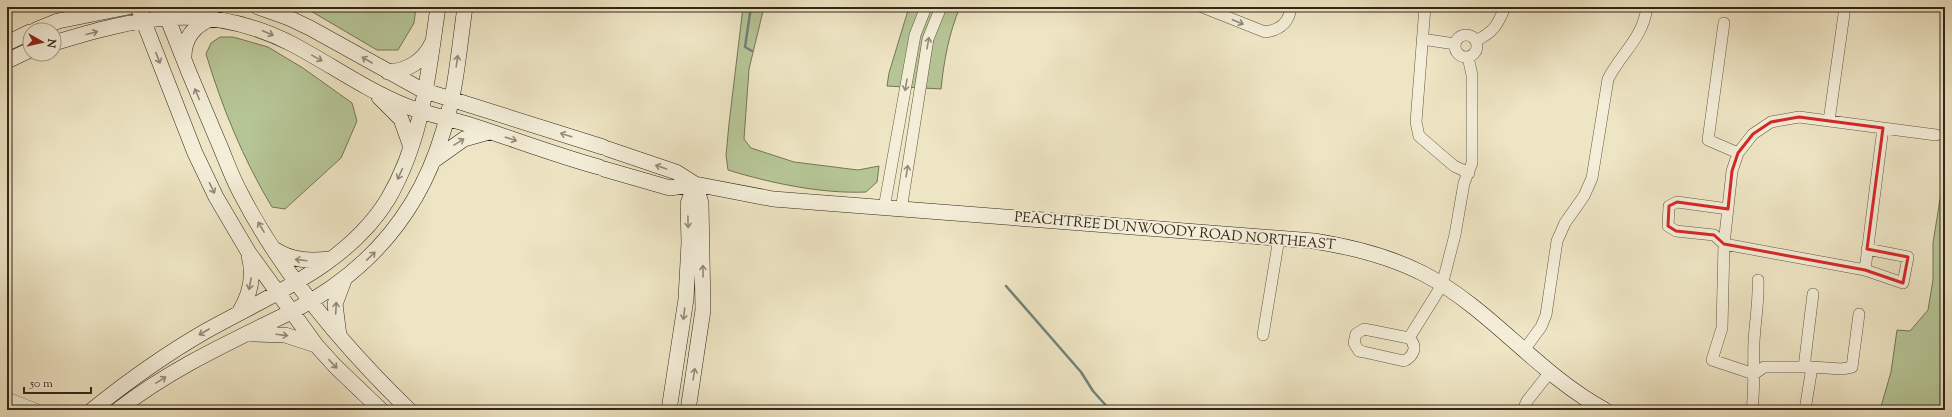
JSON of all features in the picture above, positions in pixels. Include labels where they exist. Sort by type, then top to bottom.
[{"type":"main road","points":[[56,22],[128,7]]},
{"type":"main road","points":[[138,7],[195,153],[216,197],[249,253],[316,345],[335,366],[380,409]]},
{"type":"main road","name":"PEACHTREE DUNWOODY ROAD NORTHEAST","points":[[258,7],[310,28],[426,92],[605,148],[676,172],[695,184]]},
{"type":"main road","points":[[92,410],[150,365],[239,313],[297,283],[330,259],[365,229],[381,209],[395,184],[411,147],[422,112],[426,92],[438,7]]},
{"type":"main road","points":[[118,410],[173,373],[292,311],[344,280],[378,249],[403,219],[417,196],[433,161],[447,119],[465,7]]},
{"type":"main road","points":[[165,12],[235,182],[274,249],[310,301],[339,337],[409,410]]},
{"type":"main road","name":"PEACHTREE DUNWOODY ROAD NORTHEAST","points":[[62,41],[144,21],[165,12],[214,18],[255,27],[273,35],[370,88],[422,112],[670,188],[695,184],[773,199],[1279,238],[1314,241],[1352,248],[1392,260],[1424,274],[1442,285],[1476,310],[1574,391],[1605,410]]},
{"type":"main road","points":[[185,63],[186,44],[192,32],[200,23],[214,18]]},
{"type":"main road","points":[[7,43],[22,36]]},
{"type":"main road","points":[[388,72],[402,70],[416,63],[426,53],[433,42]]},
{"type":"main road","points":[[7,61],[22,54]]},
{"type":"main road","points":[[370,88],[401,119],[411,147]]},
{"type":"main road","points":[[433,161],[464,139],[489,132]]},
{"type":"main road","points":[[669,410],[686,299],[688,275],[688,204],[695,184]]},
{"type":"main road","points":[[688,410],[703,310],[701,203],[695,184]]},
{"type":"main road","points":[[274,249],[295,259],[330,259]]},
{"type":"main road","points":[[239,313],[248,295],[252,279],[252,265],[249,253]]},
{"type":"main road","points":[[339,337],[335,304],[344,280]]},
{"type":"main road","points":[[247,334],[285,335],[316,345]]},
{"type":"street","points":[[884,208],[915,36],[926,7]]},
{"type":"street","points":[[901,210],[928,39],[941,7]]},
{"type":"street","points":[[1202,7],[1265,32],[1275,30],[1284,25],[1289,18],[1291,7]]},
{"type":"street","points":[[1425,7],[1416,122],[1418,136],[1454,166],[1469,173]]},
{"type":"street","points":[[1477,40],[1490,33],[1500,20],[1505,7]]},
{"type":"street","points":[[1524,350],[1542,327],[1546,315],[1557,241],[1566,223],[1584,196],[1592,178],[1608,79],[1614,68],[1637,38],[1646,17],[1647,7]]},
{"type":"street","points":[[1829,121],[1845,7]]},
{"type":"street","points":[[1724,23],[1708,140],[1738,152]]},
{"type":"street","points":[[1465,34],[1472,35],[1477,40],[1478,48],[1476,52],[1468,57],[1459,54],[1455,48],[1458,37],[1465,34]]},
{"type":"street","points":[[1422,39],[1455,44]]},
{"type":"street","points":[[1409,338],[1442,285],[1456,235],[1464,183],[1472,163],[1472,74],[1468,57]]},
{"type":"street","points":[[1754,374],[1712,360],[1722,328],[1724,244],[1732,171],[1738,152],[1753,134],[1771,122],[1799,117],[1936,135]]},
{"type":"street","points":[[1864,270],[1883,128]]},
{"type":"street","points":[[1728,209],[1677,202],[1669,206],[1668,226],[1676,231],[1714,236],[1724,244],[1864,270],[1903,283],[1908,257],[1867,249]]},
{"type":"street","points":[[1263,335],[1279,238]]},
{"type":"street","points":[[1752,410],[1754,344],[1759,305],[1758,280]]},
{"type":"street","points":[[1805,410],[1814,294]]},
{"type":"street","points":[[1754,374],[1764,367],[1842,369],[1852,367],[1859,314]]},
{"type":"street","points":[[1364,329],[1409,338],[1414,345],[1414,350],[1412,355],[1404,360],[1359,351],[1354,343],[1356,334],[1364,329]]},
{"type":"street","points":[[1523,410],[1527,401],[1550,372]]},
{"type":"street","points":[[7,398],[38,410]]},
{"type":"highlighted area","points":[[1799,117],[1883,128],[1867,249],[1908,257],[1903,283],[1865,270],[1724,244],[1714,235],[1676,231],[1668,226],[1669,206],[1677,202],[1728,209],[1732,171],[1738,153],[1753,134],[1771,122]]},
{"type":"green space","points":[[304,7],[416,7],[414,23],[398,50],[377,50]]},
{"type":"green space","points":[[743,7],[764,7],[749,69],[744,139],[751,148],[794,162],[858,170],[879,166],[877,182],[866,192],[832,191],[796,187],[728,170],[726,155]]},
{"type":"green space","points":[[909,7],[960,7],[948,47],[941,89],[887,86],[889,73]]},
{"type":"green space","points":[[220,37],[233,37],[268,47],[303,68],[352,103],[357,121],[341,158],[285,209],[272,207],[261,189],[226,113],[206,54],[211,43]]},
{"type":"green space","points":[[1945,130],[1945,410],[1880,410],[1891,372],[1897,330],[1910,331],[1928,310],[1933,280],[1933,243],[1941,193]]},
{"type":"waterway","points":[[751,7],[745,47],[752,51]]},
{"type":"waterway","points":[[1006,286],[1081,372],[1093,391],[1110,410]]}]
